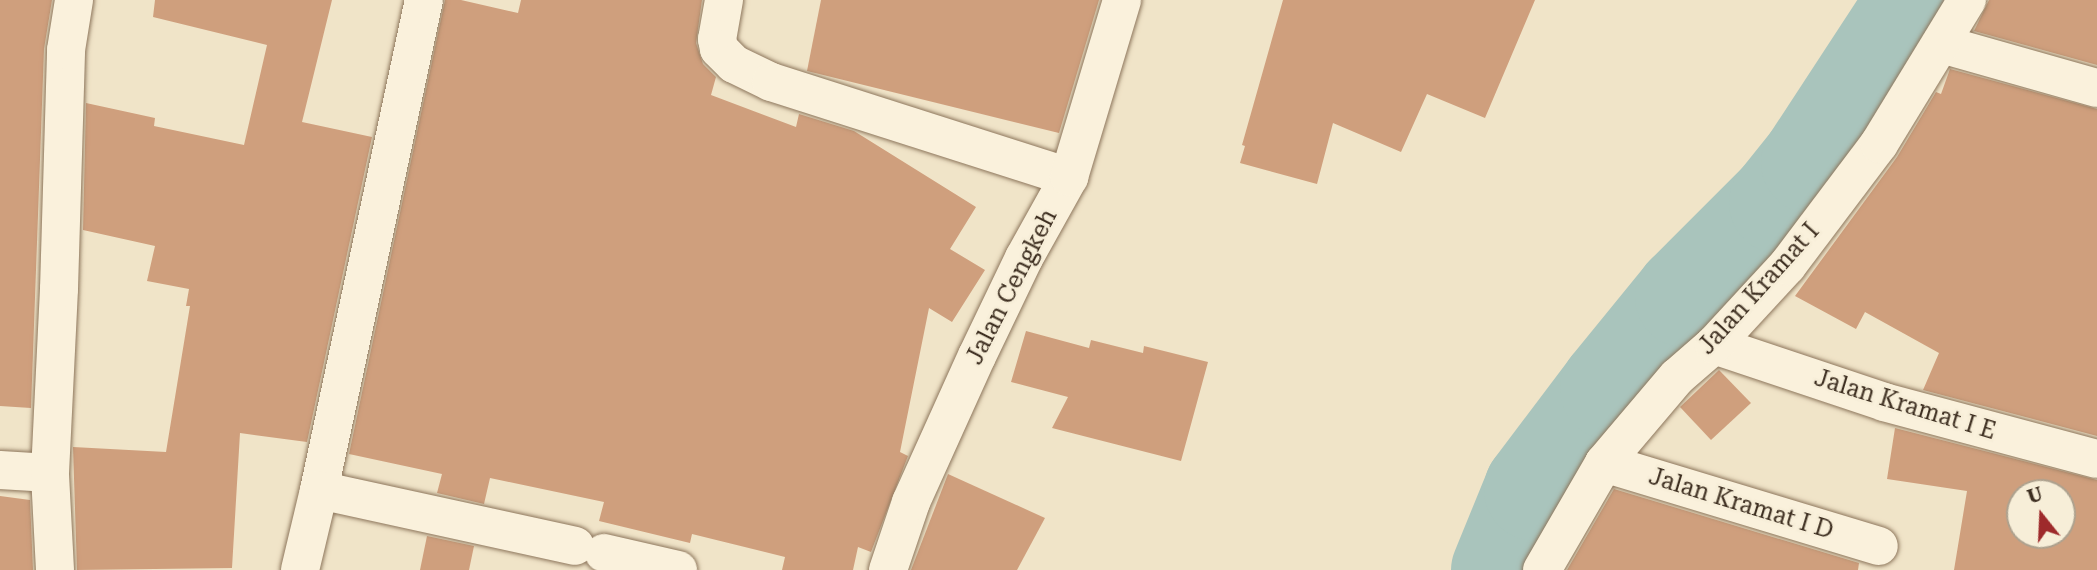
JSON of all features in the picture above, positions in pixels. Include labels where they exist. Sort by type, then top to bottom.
[{"type":"street","points":[[55,570],[50,473],[60,289],[65,50],[74,0]]},
{"type":"street","points":[[300,570],[424,0]]},
{"type":"street","points":[[724,0],[717,39],[719,49],[734,64],[771,82],[1069,177]]},
{"type":"street","name":"Jalan Cengkeh","points":[[888,570],[911,502],[948,419],[1024,258],[1069,177],[1122,0]]},
{"type":"street","name":"Jalan Kramat I","points":[[1542,570],[1604,463],[1676,377],[1714,345],[1787,266],[1863,167],[1967,0]]},
{"type":"street","points":[[1941,44],[2097,88]]},
{"type":"street","name":"Jalan Kramat I E","points":[[1714,345],[1884,402],[2097,459]]},
{"type":"street","name":"Jalan Kramat I D","points":[[1604,463],[1879,546]]},
{"type":"street","points":[[0,470],[50,473]]},
{"type":"street","points":[[319,490],[678,570]]},
{"type":"building","points":[[0,0],[52,0],[44,49],[31,408],[0,406]]},
{"type":"building","points":[[155,0],[332,0],[302,122],[372,137],[307,442],[240,433],[232,568],[77,570],[73,447],[166,452],[190,306],[186,306],[189,289],[147,281],[155,246],[83,230],[86,103],[155,118],[154,126],[244,145],[267,45],[153,17]]},
{"type":"building","points":[[445,0],[461,0],[518,13],[521,0],[702,0],[696,43],[703,64],[716,77],[711,95],[796,127],[799,114],[854,131],[976,207],[950,249],[985,270],[952,322],[929,308],[900,452],[908,456],[871,552],[858,547],[853,570],[782,570],[785,557],[692,534],[690,543],[599,521],[604,502],[490,478],[484,504],[437,493],[442,474],[349,454]]},
{"type":"building","points":[[821,0],[1099,0],[1059,133],[807,71]]},
{"type":"building","points":[[1283,0],[1535,0],[1485,118],[1427,94],[1401,152],[1333,123],[1317,184],[1240,163],[1245,146],[1242,145]]},
{"type":"building","points":[[1989,0],[2097,0],[2097,65],[1974,31]]},
{"type":"building","points":[[1950,69],[2097,109],[2097,436],[1923,390],[1939,353],[1865,312],[1856,329],[1795,296],[1897,157],[1936,92],[1941,94]]},
{"type":"building","points":[[1026,331],[1089,348],[1091,340],[1143,353],[1144,346],[1208,362],[1181,461],[1052,428],[1068,397],[1011,382]]},
{"type":"building","points":[[1719,370],[1751,403],[1711,440],[1680,407]]},
{"type":"building","points":[[1895,428],[2097,480],[2097,570],[1954,570],[1967,491],[1887,479]]},
{"type":"building","points":[[948,474],[1045,518],[1017,570],[911,570]]},
{"type":"building","points":[[1614,489],[1859,563],[1858,570],[1567,570]]},
{"type":"building","points":[[0,496],[30,500],[33,570],[0,570]]},
{"type":"building","points":[[427,536],[474,546],[469,570],[420,570]]},
{"type":"waterway","points":[[1502,570],[1535,489],[1611,388],[1686,296],[1780,202],[1812,162],[1918,0]]}]
